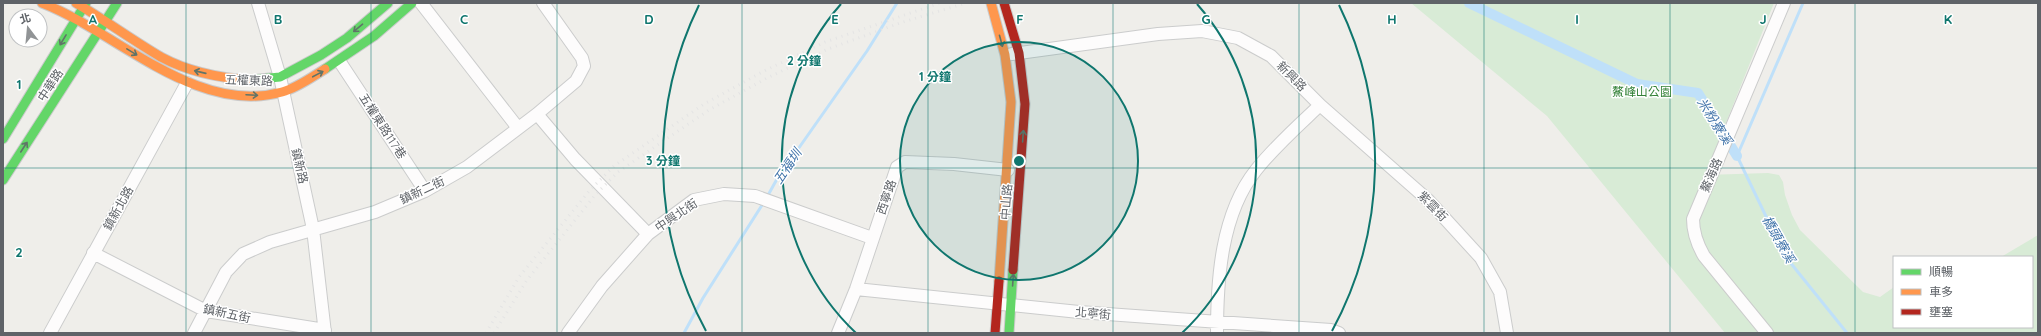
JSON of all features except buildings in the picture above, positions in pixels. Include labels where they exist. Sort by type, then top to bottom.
[{"type":"street","name":"五權東路","points":[[42,3],[76,18],[156,67],[187,83],[225,93],[269,95],[283,92],[340,62],[412,3]]},
{"type":"street","name":"中華路","points":[[3,180],[117,3]]},
{"type":"street","name":"鎮新路","points":[[258,3],[280,77],[314,229],[325,331]]},
{"type":"street","name":"五權東路","points":[[82,4],[162,57],[190,69],[233,79],[258,80],[280,77],[300,67],[347,38],[388,3]]},
{"type":"street","points":[[421,3],[518,128]]},
{"type":"street","name":"鎮新二街","points":[[194,333],[226,272],[243,254],[270,242],[375,212],[425,191],[467,167],[537,114],[576,81],[584,66],[582,58],[543,3]]},
{"type":"street","name":"中山路","points":[[991,3],[1005,55],[1011,102],[1008,170],[995,333]]},
{"type":"street","name":"中山路","points":[[1004,3],[1019,53],[1025,104],[1009,333]]},
{"type":"street","name":"鰲海路","points":[[1767,333],[1704,256],[1697,243],[1693,230],[1693,219],[1784,3]]},
{"type":"street","name":"中華路","points":[[3,139],[76,18],[82,4]]},
{"type":"street","name":"新興路","points":[[1005,55],[1158,34],[1202,31],[1238,38],[1271,56],[1320,105]]},
{"type":"street","name":"五權東路117巷","points":[[340,62],[425,191]]},
{"type":"street","name":"鎮新北路","points":[[50,333],[187,83]]},
{"type":"street","points":[[1217,327],[1218,289],[1223,254],[1239,199],[1256,170],[1320,105]]},
{"type":"street","name":"紫雲街","points":[[1320,105],[1428,200],[1481,258],[1500,292],[1507,333]]},
{"type":"street","points":[[537,114],[575,159],[648,234]]},
{"type":"street","name":"西寧路","points":[[838,333],[856,289],[897,167],[905,162],[947,164],[1008,170]]},
{"type":"street","name":"中興北街","points":[[568,333],[602,286],[648,234],[694,200],[724,194],[755,196],[872,238]]},
{"type":"street","name":"鎮新五街","points":[[93,253],[206,311],[325,331]]},
{"type":"street","name":"北寧街","points":[[856,289],[1217,327],[1334,332]]},
{"type":"green space","name":"鰲峰山公園","points":[[1411,3],[1774,3],[1705,175],[1768,173],[1779,175],[1783,182],[1785,195],[1792,215],[1800,230],[1863,292],[1880,297],[1893,288],[1893,328],[2033,328],[2033,256],[2003,256],[2038,235],[2038,333],[1725,333],[1547,116]]},
{"type":"waterway","name":"五福圳","points":[[767,197],[777,179],[867,51],[897,3]]},
{"type":"waterway","name":"米粉寮溪","points":[[1469,3],[1637,84],[1698,93],[1737,156]]},
{"type":"waterway","name":"橋頭寮溪","points":[[1803,3],[1737,156],[1785,256],[1847,333]]},
{"type":"waterway","name":"五福圳","points":[[684,333],[703,298],[764,202]]},
{"type":"railway","points":[[486,333],[519,277],[590,190],[614,166],[704,104],[764,71],[825,42],[940,3]]},
{"type":"railway","points":[[494,333],[527,280],[596,194],[618,172],[709,110],[767,78],[828,49],[900,23],[966,3]]},
{"type":"traffic: fast","points":[[3,139],[86,3]]},
{"type":"traffic: fast","points":[[3,180],[117,3]]},
{"type":"traffic: fast","points":[[250,80],[280,77],[321,55],[347,38],[388,3]]},
{"type":"traffic: fast","points":[[325,69],[374,36],[412,3]]},
{"type":"traffic: fast","points":[[1009,333],[1013,270]]},
{"type":"traffic: slow","points":[[42,3],[70,16],[158,67],[188,82],[219,92],[250,96],[282,92],[299,85],[325,69]]},
{"type":"traffic: slow","points":[[76,3],[171,62],[204,73],[227,78],[250,80]]},
{"type":"traffic: slow","points":[[991,3],[1005,55],[1011,102],[999,281]]},
{"type":"traffic: jam","points":[[1004,3],[1019,53],[1025,104],[1013,270]]},
{"type":"traffic: jam","points":[[995,333],[999,281]]}]
